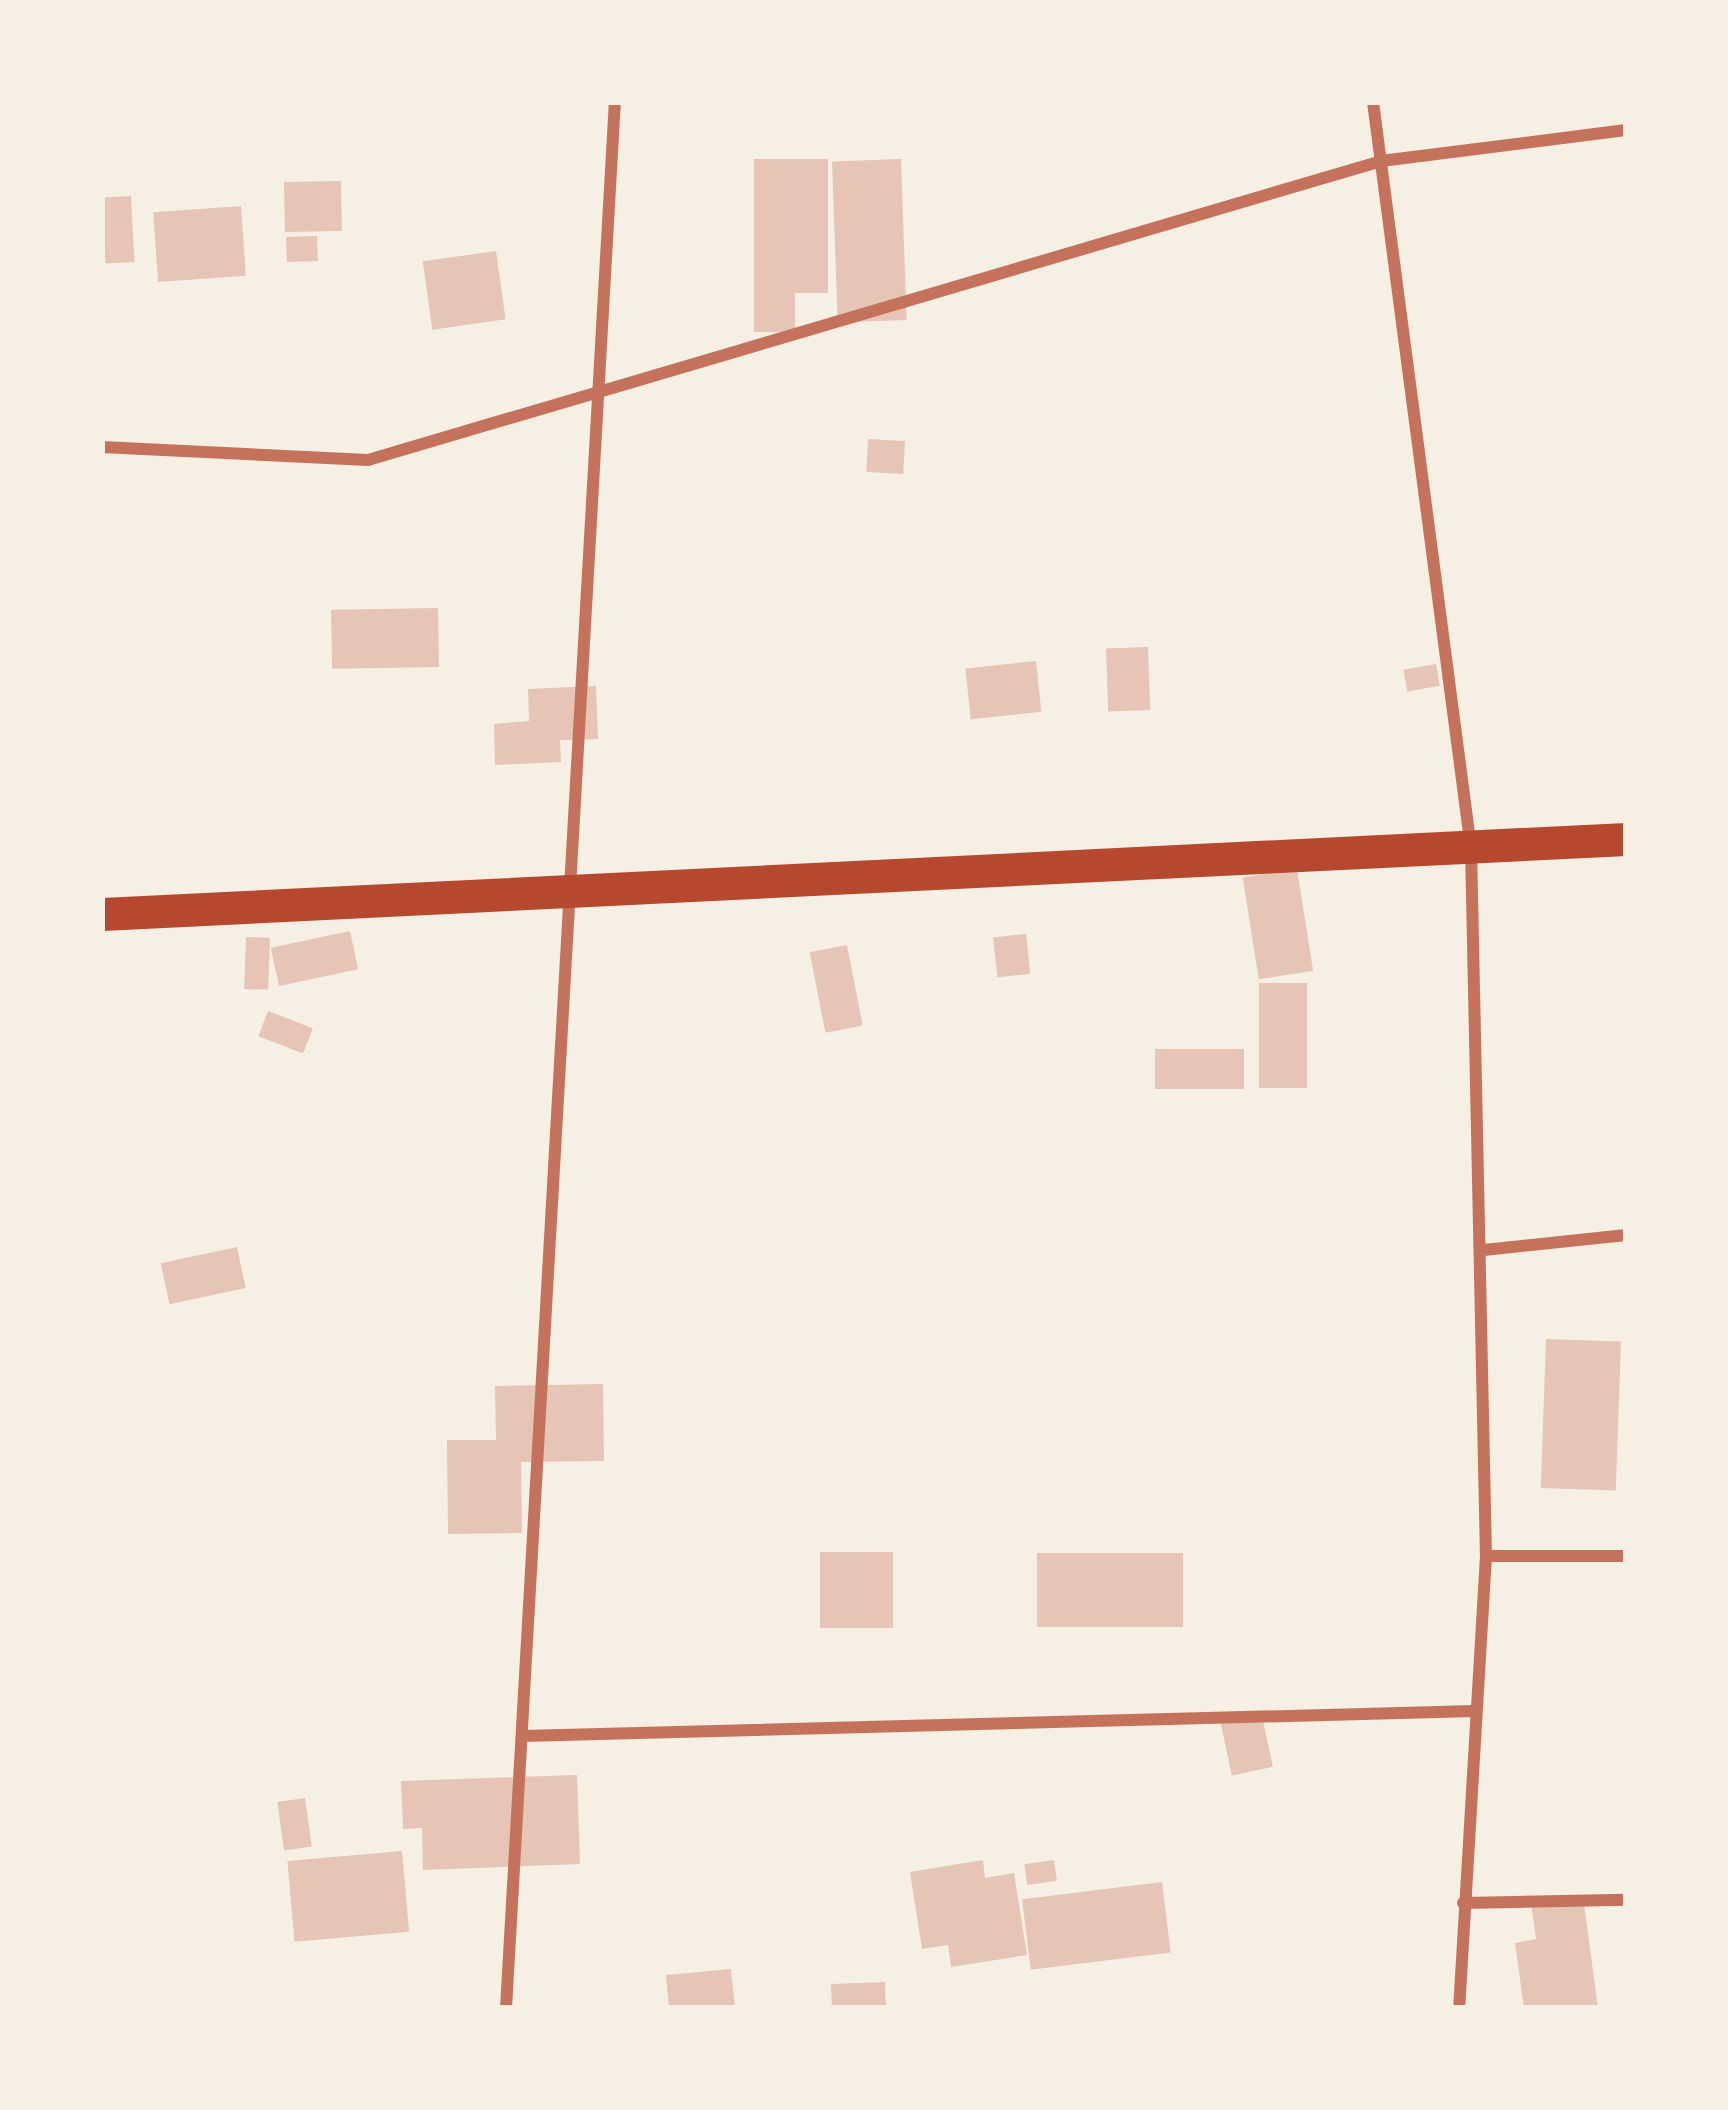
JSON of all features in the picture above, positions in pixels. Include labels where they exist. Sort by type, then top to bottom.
[{"type":"highway","points":[[102,914],[1626,839]]},
{"type":"street","points":[[506,2008],[615,102]]},
{"type":"street","points":[[1373,102],[1471,848],[1484,1250],[1486,1556],[1459,2008]]},
{"type":"street","points":[[102,447],[368,460],[1381,161],[1626,130]]},
{"type":"street","points":[[1484,1250],[1626,1235]]},
{"type":"street","points":[[1486,1556],[1626,1556]]},
{"type":"street","points":[[522,1736],[1475,1711]]},
{"type":"street","points":[[1462,1904],[1626,1900]]},
{"type":"building","points":[[754,159],[828,159],[828,293],[795,293],[795,332],[754,332]]},
{"type":"building","points":[[901,159],[907,320],[838,322],[832,161]]},
{"type":"building","points":[[341,181],[342,231],[285,232],[284,182]]},
{"type":"building","points":[[131,196],[134,262],[105,263],[102,198]]},
{"type":"building","points":[[241,206],[246,276],[158,282],[153,212]]},
{"type":"building","points":[[317,236],[318,261],[287,262],[286,237]]},
{"type":"building","points":[[496,251],[506,319],[432,330],[423,261]]},
{"type":"building","points":[[868,439],[905,441],[903,474],[866,472]]},
{"type":"building","points":[[438,608],[439,667],[332,669],[331,610]]},
{"type":"building","points":[[1148,647],[1150,710],[1108,711],[1106,648]]},
{"type":"building","points":[[1036,661],[1041,712],[971,719],[965,668]]},
{"type":"building","points":[[1436,664],[1440,686],[1407,691],[1404,670]]},
{"type":"building","points":[[596,686],[598,739],[560,740],[561,762],[495,765],[494,724],[529,721],[528,689]]},
{"type":"building","points":[[1297,869],[1313,971],[1259,979],[1243,878]]},
{"type":"building","points":[[350,931],[358,969],[279,986],[271,948]]},
{"type":"building","points":[[1026,934],[1030,974],[997,977],[993,937]]},
{"type":"building","points":[[246,937],[270,938],[268,990],[244,989]]},
{"type":"building","points":[[847,945],[863,1025],[825,1033],[810,952]]},
{"type":"building","points":[[1259,983],[1307,983],[1307,1088],[1259,1088]]},
{"type":"building","points":[[268,1011],[313,1028],[303,1053],[258,1036]]},
{"type":"building","points":[[1155,1049],[1244,1049],[1244,1089],[1155,1089]]},
{"type":"building","points":[[237,1247],[246,1288],[169,1304],[161,1263]]},
{"type":"building","points":[[1546,1339],[1621,1342],[1616,1491],[1541,1488]]},
{"type":"building","points":[[603,1384],[604,1461],[521,1462],[522,1533],[448,1534],[447,1440],[496,1440],[495,1386]]},
{"type":"building","points":[[820,1552],[893,1552],[893,1628],[820,1628]]},
{"type":"building","points":[[1037,1553],[1183,1553],[1183,1627],[1037,1627]]},
{"type":"building","points":[[1261,1711],[1273,1767],[1232,1775],[1220,1720]]},
{"type":"building","points":[[577,1775],[580,1864],[423,1870],[422,1828],[403,1829],[401,1781]]},
{"type":"building","points":[[305,1798],[312,1847],[284,1850],[277,1802]]},
{"type":"building","points":[[402,1851],[409,1932],[294,1942],[287,1861]]},
{"type":"building","points":[[983,1860],[985,1878],[1014,1873],[1027,1955],[951,1967],[948,1945],[922,1949],[910,1872]]},
{"type":"building","points":[[1054,1860],[1057,1881],[1027,1885],[1024,1864]]},
{"type":"building","points":[[1162,1882],[1171,1952],[1031,1970],[1022,1899]]},
{"type":"building","points":[[1583,1897],[1598,2008],[1524,2008],[1515,1943],[1536,1939],[1531,1904]]},
{"type":"building","points":[[731,1969],[735,2008],[669,2008],[666,1975]]},
{"type":"building","points":[[885,1982],[886,2008],[832,2008],[831,1984]]}]
